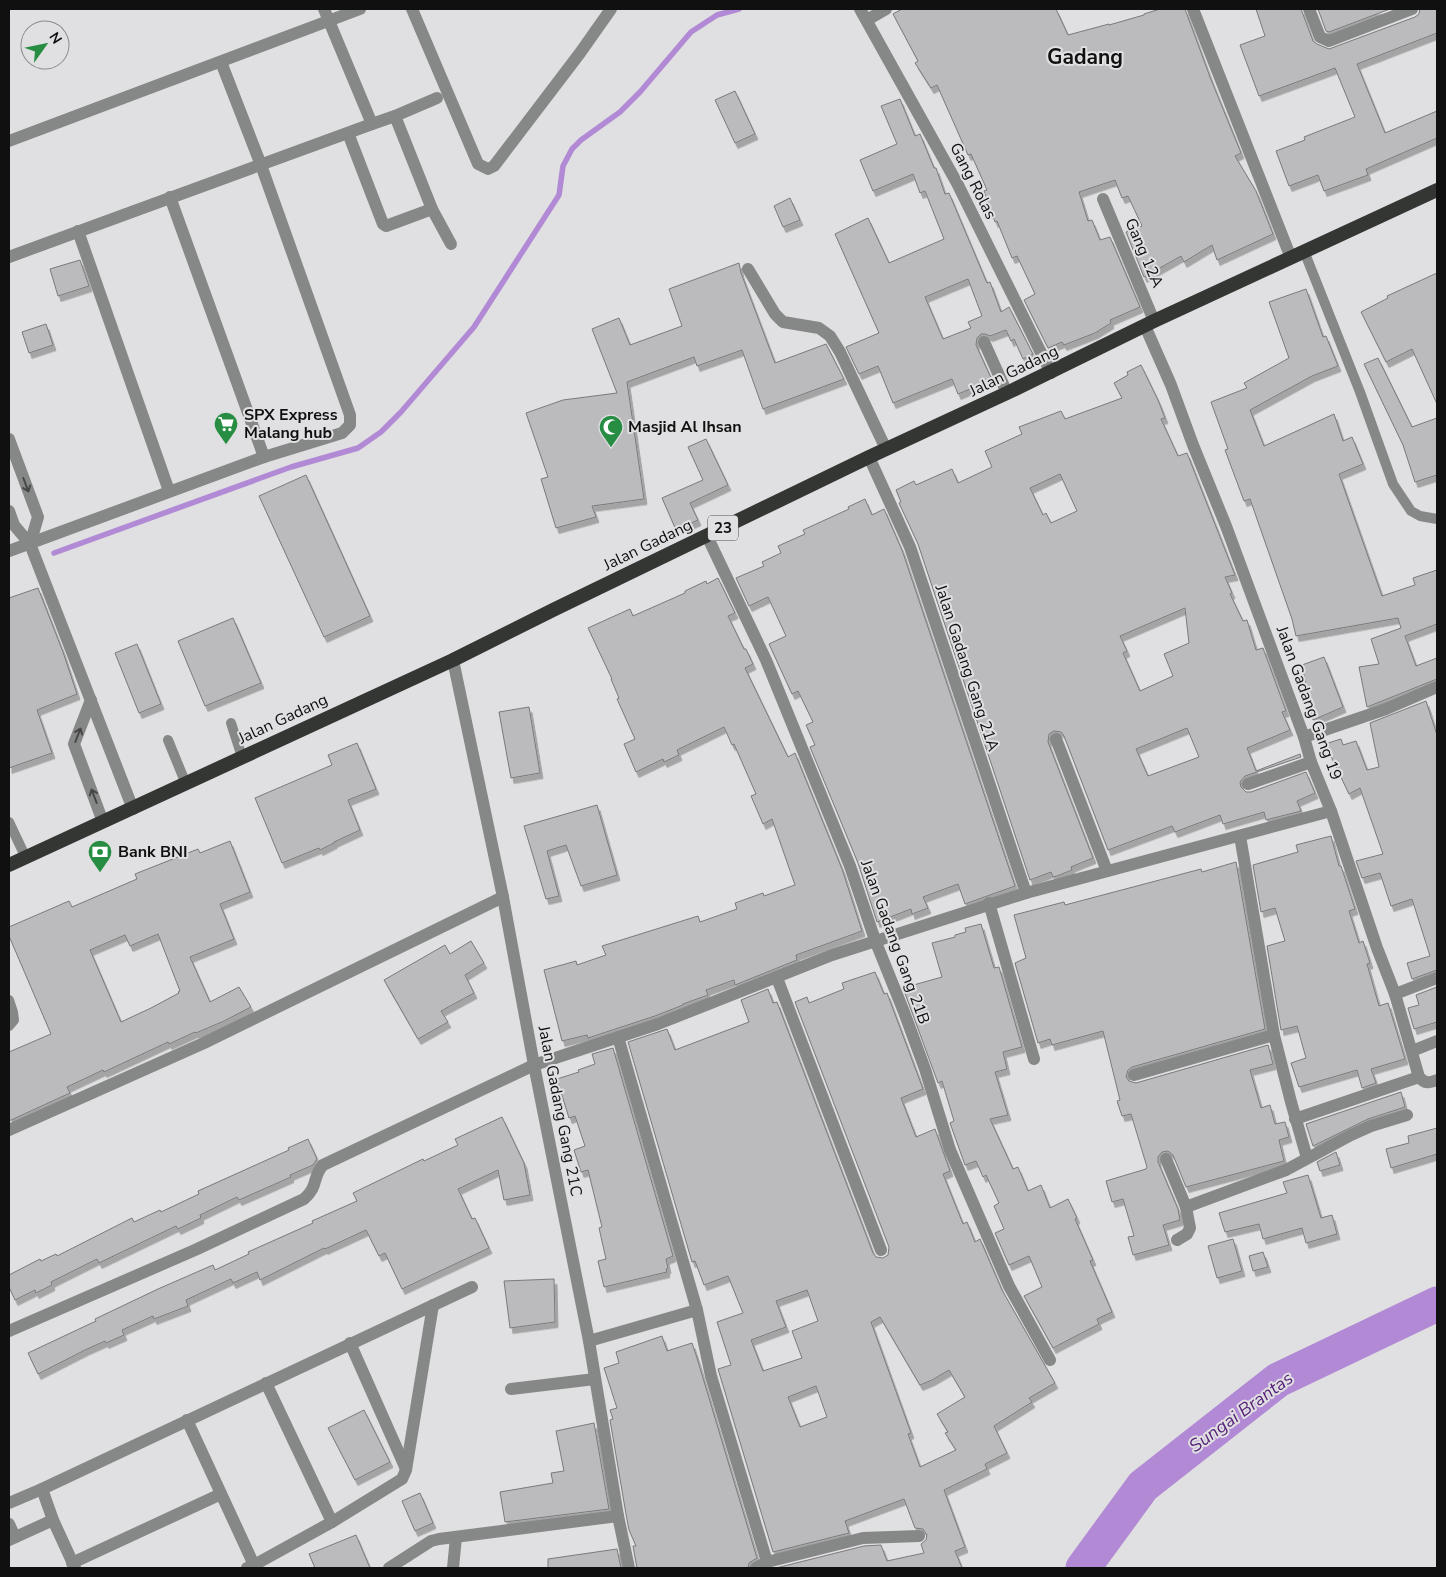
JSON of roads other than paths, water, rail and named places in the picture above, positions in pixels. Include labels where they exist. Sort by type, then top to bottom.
[{"type":"highway","name":"Jalan Gadang","points":[[9,865],[453,660],[886,449],[1051,373],[1150,323],[1437,190]]},
{"type":"street","points":[[324,9],[372,124]]},
{"type":"street","points":[[9,141],[360,9]]},
{"type":"street","points":[[412,9],[478,164],[488,170],[494,166],[611,9]]},
{"type":"street","name":"Gang Rolas","points":[[860,9],[957,183],[1051,373]]},
{"type":"street","points":[[867,20],[886,9]]},
{"type":"street","points":[[1193,9],[1291,258]]},
{"type":"street","points":[[1310,9],[1320,37],[1329,41],[1410,9]]},
{"type":"street","points":[[9,552],[264,457],[342,433],[350,425],[350,415],[261,165],[221,62]]},
{"type":"street","points":[[9,257],[395,116],[437,98]]},
{"type":"street","points":[[395,116],[432,209],[451,244]]},
{"type":"street","points":[[348,133],[383,224],[386,226],[432,209]]},
{"type":"street","points":[[170,197],[264,457]]},
{"type":"street","name":"Gang 12A","points":[[1103,198],[1150,323]]},
{"type":"street","points":[[78,231],[169,491]]},
{"type":"street","points":[[748,269],[775,314],[783,322],[819,328],[830,336],[840,352],[886,449]]},
{"type":"street","name":"Jalan Gadang Gang 19","points":[[1150,323],[1171,386],[1226,526],[1331,811],[1353,880],[1395,994],[1420,1078]]},
{"type":"street","points":[[984,342],[1007,394]]},
{"type":"street","points":[[9,439],[38,517],[30,544]]},
{"type":"street","name":"Jalan Gadang Gang 21A","points":[[869,458],[910,547],[1026,893]]},
{"type":"street","points":[[9,510],[14,525],[30,544],[132,809]]},
{"type":"street","name":"Jalan Gadang Gang 21B","points":[[707,536],[766,660],[850,866],[875,940],[925,1069],[950,1150],[1008,1286],[1050,1360]]},
{"type":"street","name":"Jalan Gadang Gang 21C","points":[[453,660],[503,897],[534,1065],[589,1341],[618,1516],[629,1568]]},
{"type":"street","points":[[1304,737],[1386,709],[1437,687]]},
{"type":"street","points":[[91,700],[74,744],[103,822]]},
{"type":"street","points":[[1056,739],[1107,871]]},
{"type":"street","points":[[1248,784],[1312,762]]},
{"type":"street","points":[[9,1331],[195,1250],[304,1199],[315,1188],[319,1170],[323,1165],[534,1065],[618,1037],[875,940],[1026,893],[1331,811]]},
{"type":"street","points":[[1240,836],[1274,1035],[1307,1158]]},
{"type":"street","points":[[9,1130],[204,1043],[503,897]]},
{"type":"street","points":[[989,904],[1034,1059]]},
{"type":"street","points":[[776,978],[881,1250]]},
{"type":"street","points":[[1395,994],[1437,978]]},
{"type":"street","points":[[1134,1075],[1274,1035]]},
{"type":"street","points":[[618,1037],[697,1310],[711,1376],[767,1562]]},
{"type":"street","points":[[1412,1051],[1437,1041]]},
{"type":"street","points":[[1296,1119],[1420,1078],[1426,1083],[1437,1080]]},
{"type":"street","points":[[1186,1207],[1286,1170],[1371,1126],[1407,1115]]},
{"type":"street","points":[[1166,1159],[1186,1207],[1190,1228],[1187,1234],[1177,1240]]},
{"type":"street","points":[[9,1503],[472,1287]]},
{"type":"street","points":[[188,1420],[251,1567],[402,1480],[406,1470],[432,1305]]},
{"type":"street","points":[[589,1341],[697,1310]]},
{"type":"street","points":[[350,1343],[406,1470]]},
{"type":"street","points":[[510,1389],[595,1380]]},
{"type":"street","points":[[266,1383],[332,1522]]},
{"type":"street","points":[[42,1489],[53,1520],[74,1566],[221,1494]]},
{"type":"street","points":[[389,1568],[431,1541],[439,1539],[618,1516]]},
{"type":"street","points":[[9,1524],[12,1538],[53,1520]]},
{"type":"street","points":[[756,1568],[767,1562],[863,1538],[919,1536]]},
{"type":"street","points":[[453,1568],[456,1537]]},
{"type":"lane","points":[[1304,252],[1360,392],[1393,484],[1410,511],[1420,516],[1437,519]]},
{"type":"lane","points":[[231,723],[242,758]]},
{"type":"lane","points":[[168,740],[186,784]]},
{"type":"lane","points":[[9,822],[26,858]]},
{"type":"lane","points":[[9,1000],[14,1020],[9,1026]]},
{"type":"waterway","points":[[54,553],[291,467],[358,448],[381,432],[401,412],[474,327],[559,195],[563,166],[572,149],[581,140],[620,112],[640,92],[691,32],[717,15],[739,9]]},
{"type":"waterway","name":"Sungai Brantas","points":[[1083,1568],[1143,1486],[1278,1380],[1437,1304]]},
{"type":"place","name":"SPX Express Malang hub","points":[[226,445]]},
{"type":"place","name":"Masjid Al Ihsan","points":[[611,448]]},
{"type":"place","name":"Bank BNI","points":[[100,873]]},
{"type":"district","name":"Gadang","points":[[1085,57]]}]
